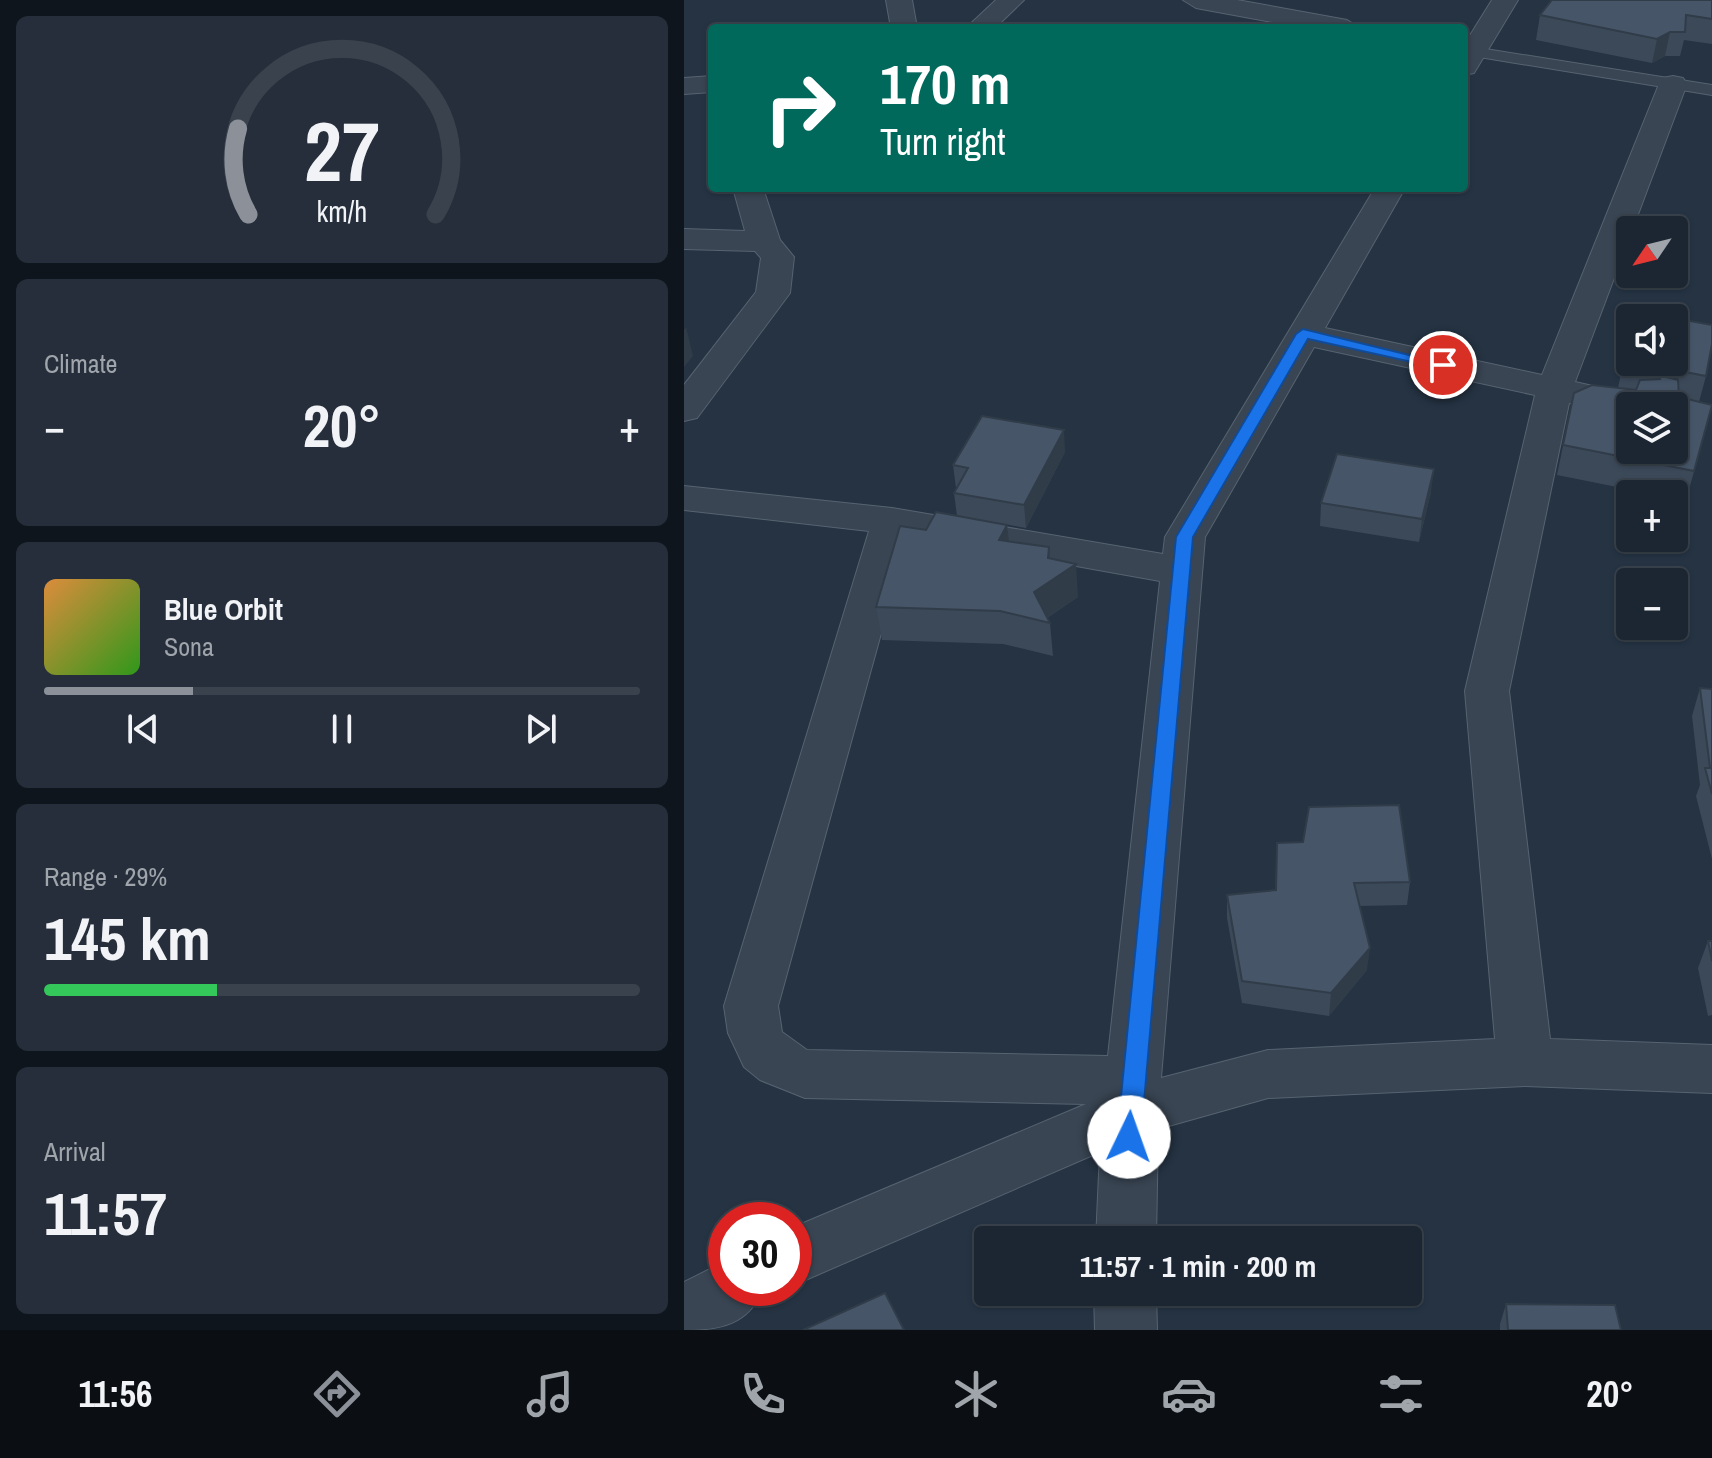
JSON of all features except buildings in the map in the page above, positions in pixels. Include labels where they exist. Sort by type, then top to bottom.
[{"type":"street","points":[[899,0],[903,24]]},
{"type":"street","points":[[984,24],[1011,0]]},
{"type":"street","points":[[1196,0],[1297,8],[1337,24]]},
{"type":"street","points":[[1468,55],[1505,0]]},
{"type":"street","points":[[684,86],[708,84]]},
{"type":"street","points":[[1525,1062],[1487,691],[1554,390],[1692,87]]},
{"type":"street","points":[[684,410],[773,293],[778,257],[765,243],[749,192]]},
{"type":"street","points":[[1126,1226],[1131,1096],[1185,537],[1388,192]]},
{"type":"street","points":[[684,239],[729,238],[765,243]]},
{"type":"street","points":[[1303,334],[1616,403]]},
{"type":"street","points":[[684,498],[892,521],[1181,571]]},
{"type":"street","points":[[892,521],[751,1006],[753,1036],[773,1063],[805,1074],[1131,1096],[1268,1074],[1525,1062],[1712,1069]]},
{"type":"street","points":[[812,1247],[1131,1096]]},
{"type":"street","points":[[684,1315],[708,1302]]},
{"type":"street","points":[[1125,1306],[1126,1330]]},
{"type":"lane","points":[[1468,56],[1692,87]]},
{"type":"route","points":[[1129,1137],[1185,537],[1303,334],[1443,365]]}]
